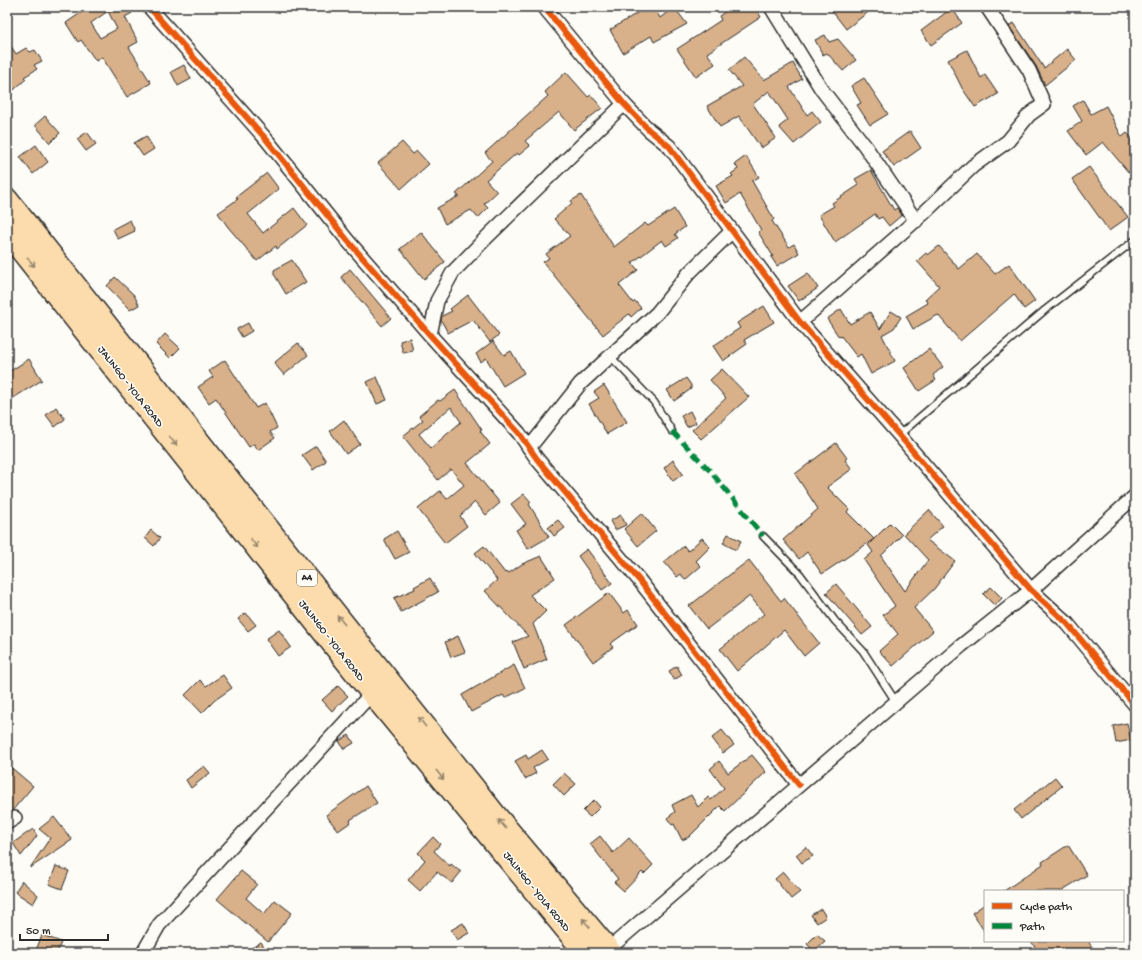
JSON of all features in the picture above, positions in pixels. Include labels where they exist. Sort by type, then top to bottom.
[{"type":"highway","name":"A4","points":[[7,200],[490,809],[608,952]]},
{"type":"highway","name":"JALINGO - YOLA ROAD","points":[[7,232],[372,693],[586,953]]},
{"type":"street","points":[[149,7],[266,139],[348,241],[430,335],[519,433],[537,459],[639,580],[800,785]]},
{"type":"street","points":[[544,7],[624,104],[649,130],[669,146],[800,322],[899,435],[1031,590],[1067,623],[1135,705]]},
{"type":"street","points":[[771,7],[822,90],[865,146],[916,221]]},
{"type":"street","points":[[800,322],[916,221],[973,166],[1008,141],[1029,115],[1044,104],[1029,70],[987,7]]},
{"type":"street","points":[[430,335],[437,301],[453,272],[624,104]]},
{"type":"street","points":[[529,448],[580,384],[657,312],[689,273],[732,231]]},
{"type":"street","points":[[608,952],[961,646],[1031,590],[1135,496]]},
{"type":"street","points":[[143,953],[159,925],[372,693]]},
{"type":"lane","points":[[899,435],[1045,310],[1135,240]]},
{"type":"lane","points":[[610,356],[654,402],[672,431]]},
{"type":"lane","points":[[763,536],[800,574],[835,621],[864,651],[896,702]]},
{"type":"building","points":[[79,7],[129,7],[132,13],[125,17],[138,42],[129,47],[151,83],[127,97],[102,57],[96,61],[81,40],[78,42],[66,23],[82,12]],"holes":[[[108,11],[117,29],[100,38],[91,23]]]},
{"type":"building","points":[[642,7],[654,7],[660,18],[674,7],[687,24],[654,42],[651,36],[623,53],[610,30],[637,13],[636,10]]},
{"type":"building","points":[[732,7],[755,7],[761,17],[707,53],[715,64],[696,77],[677,49],[721,20],[719,16]]},
{"type":"building","points":[[829,7],[875,7],[846,29]]},
{"type":"building","points":[[952,8],[962,23],[931,45],[921,31]]},
{"type":"building","points":[[1014,23],[1044,68],[1067,49],[1076,60],[1045,85],[1036,66],[1009,26]]},
{"type":"building","points":[[825,35],[829,42],[838,39],[856,60],[843,71],[827,53],[823,55],[815,40]]},
{"type":"building","points":[[7,40],[16,54],[26,48],[30,52],[35,50],[42,61],[34,65],[37,69],[24,77],[26,79],[7,96]]},
{"type":"building","points":[[967,50],[981,78],[985,75],[998,94],[975,107],[962,88],[948,60]]},
{"type":"building","points":[[744,57],[764,80],[793,63],[802,79],[789,87],[807,115],[812,111],[821,122],[794,144],[779,127],[788,120],[769,91],[753,104],[776,138],[761,148],[739,116],[720,127],[707,106],[742,86],[729,70]]},
{"type":"building","points":[[184,65],[191,79],[178,86],[171,72]]},
{"type":"building","points":[[566,72],[588,97],[591,95],[602,108],[574,130],[559,112],[525,141],[530,146],[519,155],[517,153],[486,180],[497,192],[484,204],[488,208],[478,218],[471,210],[445,224],[437,208],[459,196],[456,194],[492,161],[485,153],[548,96],[545,92]]},
{"type":"building","points":[[864,78],[888,114],[870,125],[857,105],[861,103],[851,86]]},
{"type":"building","points":[[1083,100],[1091,114],[1106,106],[1122,137],[1127,133],[1135,142],[1135,168],[1129,173],[1103,142],[1086,155],[1068,131],[1082,121],[1073,106]]},
{"type":"building","points":[[45,116],[60,133],[50,143],[35,125]]},
{"type":"building","points":[[910,131],[921,148],[894,167],[882,151]]},
{"type":"building","points":[[87,132],[96,144],[86,151],[77,139]]},
{"type":"building","points":[[146,136],[154,149],[143,156],[134,143]]},
{"type":"building","points":[[402,142],[413,154],[417,151],[429,164],[401,189],[378,163]]},
{"type":"building","points":[[36,145],[48,162],[33,174],[20,157]]},
{"type":"building","points":[[746,156],[759,177],[752,181],[774,219],[772,221],[789,247],[794,244],[799,253],[777,266],[771,257],[773,256],[758,232],[761,230],[740,194],[726,203],[716,186],[733,176],[731,174],[738,169],[735,164]]},
{"type":"building","points":[[1089,167],[1128,217],[1109,231],[1072,179]]},
{"type":"building","points":[[871,170],[894,210],[897,208],[902,215],[889,226],[882,217],[878,219],[875,214],[835,242],[819,215],[834,206],[832,203],[859,185],[855,179]]},
{"type":"building","points":[[267,173],[279,189],[248,214],[263,233],[294,208],[307,225],[277,249],[276,246],[257,261],[218,213],[238,199],[236,197]]},
{"type":"building","points":[[581,195],[614,247],[645,223],[648,226],[674,209],[685,227],[675,234],[678,238],[666,246],[662,240],[632,263],[638,270],[619,285],[633,303],[635,301],[641,308],[631,317],[629,314],[603,335],[543,262],[549,258],[546,254],[570,236],[554,219],[572,203],[571,201]]},
{"type":"building","points":[[130,220],[135,231],[118,239],[113,229]]},
{"type":"building","points":[[421,232],[445,262],[424,279],[400,249]]},
{"type":"building","points":[[939,246],[959,269],[977,254],[995,274],[1009,264],[1035,301],[1024,309],[1014,294],[960,341],[938,315],[913,329],[906,316],[928,303],[925,299],[939,286],[917,261],[926,253],[928,255]]},
{"type":"building","points":[[292,260],[306,282],[286,294],[274,274],[274,270]]},
{"type":"building","points":[[350,269],[391,318],[382,326],[341,277]]},
{"type":"building","points":[[808,273],[818,288],[799,301],[788,286]]},
{"type":"building","points":[[115,277],[134,295],[139,305],[130,310],[107,286]]},
{"type":"building","points":[[468,295],[499,335],[490,342],[473,320],[448,333],[441,320],[442,316],[452,311],[450,309]]},
{"type":"building","points":[[764,306],[774,322],[744,340],[747,344],[723,361],[713,346],[740,328],[737,323]]},
{"type":"building","points":[[841,309],[850,324],[870,312],[880,329],[891,311],[901,317],[894,328],[882,335],[895,361],[871,374],[861,354],[857,357],[841,336],[839,337],[827,319]]},
{"type":"building","points":[[248,323],[252,331],[242,337],[237,329]]},
{"type":"building","points":[[165,334],[180,348],[170,358],[156,344]]},
{"type":"building","points":[[410,338],[413,351],[403,353],[400,341]]},
{"type":"building","points":[[493,341],[504,355],[511,351],[524,373],[503,386],[486,358],[481,362],[476,354]]},
{"type":"building","points":[[298,343],[308,355],[284,375],[274,363]]},
{"type":"building","points":[[929,349],[943,367],[933,375],[936,380],[919,391],[904,368]]},
{"type":"building","points":[[29,359],[42,380],[7,402],[7,373]]},
{"type":"building","points":[[225,360],[256,408],[265,403],[277,428],[270,432],[275,438],[258,450],[254,444],[249,447],[216,398],[209,403],[198,387],[213,377],[209,371]]},
{"type":"building","points":[[722,369],[749,397],[701,439],[692,430],[726,398],[710,380]]},
{"type":"building","points":[[377,377],[387,400],[377,404],[367,382]]},
{"type":"building","points":[[686,378],[691,385],[691,389],[674,401],[667,390]]},
{"type":"building","points":[[604,385],[627,422],[607,434],[589,404],[599,398],[594,392]]},
{"type":"building","points":[[455,390],[482,430],[480,431],[490,444],[467,463],[500,503],[486,515],[475,502],[460,516],[467,526],[445,543],[418,509],[440,491],[447,499],[464,485],[451,469],[438,480],[403,436],[423,420],[419,416],[438,400],[440,401]],"holes":[[[451,407],[461,422],[431,448],[419,434]]]},
{"type":"building","points":[[56,407],[65,419],[55,427],[46,415]]},
{"type":"building","points":[[690,411],[696,423],[687,427],[681,416]]},
{"type":"building","points":[[344,420],[360,444],[346,454],[330,431]]},
{"type":"building","points":[[836,443],[847,458],[845,460],[852,469],[827,487],[849,509],[847,512],[874,539],[822,574],[807,552],[799,559],[783,540],[818,509],[795,474]]},
{"type":"building","points":[[316,446],[326,461],[313,470],[302,455]]},
{"type":"building","points":[[673,460],[683,474],[673,481],[664,468]]},
{"type":"building","points":[[524,494],[531,502],[529,504],[549,537],[528,549],[516,530],[526,524],[511,504]]},
{"type":"building","points":[[929,510],[943,526],[927,540],[955,561],[934,589],[914,608],[933,631],[893,666],[879,651],[898,634],[883,615],[895,606],[864,560],[873,552],[868,545],[890,523],[902,535],[881,556],[905,591],[928,560],[904,534]]},
{"type":"building","points":[[642,513],[656,531],[638,546],[624,529]]},
{"type":"building","points":[[621,515],[626,525],[615,530],[610,521]]},
{"type":"building","points":[[558,520],[565,528],[554,536],[548,528]]},
{"type":"building","points":[[151,530],[160,538],[154,546],[145,538]]},
{"type":"building","points":[[397,531],[409,552],[395,559],[384,539]]},
{"type":"building","points":[[728,534],[741,541],[736,550],[723,543]]},
{"type":"building","points":[[702,538],[710,547],[696,561],[701,566],[685,580],[681,574],[677,577],[664,562],[684,546],[688,551]]},
{"type":"building","points":[[484,546],[505,573],[507,571],[509,573],[522,564],[541,556],[555,578],[530,595],[546,611],[533,624],[547,659],[524,669],[513,642],[528,636],[485,591],[497,580],[475,553]]},
{"type":"building","points":[[587,549],[612,583],[602,590],[578,556]]},
{"type":"building","points":[[749,560],[781,601],[784,598],[819,643],[804,656],[784,630],[737,671],[720,649],[764,614],[750,596],[707,629],[689,606]]},
{"type":"building","points":[[430,578],[438,592],[401,612],[394,598],[415,589],[414,587]]},
{"type":"building","points":[[836,584],[872,627],[862,635],[826,593]]},
{"type":"building","points":[[991,587],[1002,598],[995,606],[983,594]]},
{"type":"building","points":[[609,593],[624,613],[628,610],[638,624],[610,644],[613,647],[593,662],[566,625]]},
{"type":"building","points":[[246,613],[256,625],[248,631],[238,619]]},
{"type":"building","points":[[279,630],[291,647],[278,656],[266,639]]},
{"type":"building","points":[[458,636],[465,652],[451,657],[445,642]]},
{"type":"building","points":[[514,665],[525,688],[505,698],[503,695],[471,712],[462,695]]},
{"type":"building","points":[[677,666],[682,675],[674,680],[669,671]]},
{"type":"building","points":[[223,675],[232,688],[215,700],[202,713],[185,695],[200,680],[206,686]]},
{"type":"building","points":[[338,686],[348,696],[332,711],[322,700]]},
{"type":"building","points":[[1127,723],[1131,740],[1116,743],[1113,726]]},
{"type":"building","points":[[722,730],[734,745],[723,753],[712,738]]},
{"type":"building","points":[[349,735],[354,743],[344,749],[339,741]]},
{"type":"building","points":[[542,750],[548,759],[533,768],[536,773],[525,779],[515,761],[526,755],[528,759]]},
{"type":"building","points":[[752,755],[766,772],[725,811],[720,806],[689,837],[682,840],[674,824],[672,825],[667,818],[675,812],[672,805],[691,795],[698,807],[708,797],[711,800],[724,788],[710,769],[719,761],[728,773]]},
{"type":"building","points":[[7,764],[33,786],[12,811],[7,814]]},
{"type":"building","points":[[204,766],[210,773],[191,788],[186,780]]},
{"type":"building","points":[[564,773],[576,784],[564,796],[553,784]]},
{"type":"building","points":[[1055,777],[1062,786],[1021,819],[1014,810]]},
{"type":"building","points":[[366,786],[377,803],[350,820],[351,822],[338,831],[326,815]]},
{"type":"building","points":[[594,800],[600,807],[590,817],[583,811]]},
{"type":"building","points":[[54,817],[72,840],[30,868],[50,838],[39,829]]},
{"type":"building","points":[[33,829],[37,836],[21,856],[13,843]]},
{"type":"building","points":[[600,836],[613,853],[629,838],[653,865],[644,874],[642,872],[624,891],[614,882],[618,879],[590,844]]},
{"type":"building","points":[[433,837],[440,844],[434,851],[450,866],[451,864],[461,872],[452,883],[437,872],[420,891],[408,880],[425,860],[418,853]]},
{"type":"building","points":[[1068,845],[1087,875],[1063,890],[1005,890],[1043,864],[1042,862]]},
{"type":"building","points":[[806,847],[813,856],[802,863],[796,855]]},
{"type":"building","points":[[56,866],[69,871],[62,889],[49,884]]},
{"type":"building","points":[[241,871],[257,884],[246,898],[264,914],[275,900],[292,913],[268,942],[217,899]]},
{"type":"building","points":[[783,872],[800,892],[791,899],[775,879]]},
{"type":"building","points":[[22,881],[38,895],[33,904],[15,892]]},
{"type":"building","points":[[984,905],[984,931],[972,913]]},
{"type":"building","points":[[821,909],[826,917],[817,923],[811,915]]},
{"type":"building","points":[[463,923],[469,933],[457,940],[451,930]]},
{"type":"building","points":[[817,934],[825,941],[814,951],[807,944]]},
{"type":"building","points":[[42,935],[61,942],[57,953],[35,953]]},
{"type":"building","points":[[261,942],[268,953],[244,953]]},
{"type":"building","points":[[1032,942],[1089,942],[1096,953],[1039,953]]},
{"type":"marked path","points":[[672,431],[712,473],[763,536]]},
{"type":"cycle path","points":[[149,7],[266,139],[348,241],[430,335],[519,433],[537,459],[639,580],[799,785]]},
{"type":"cycle path","points":[[544,7],[624,104],[649,130],[669,146],[800,322],[899,435],[1031,590],[1067,623],[1135,705]]}]
